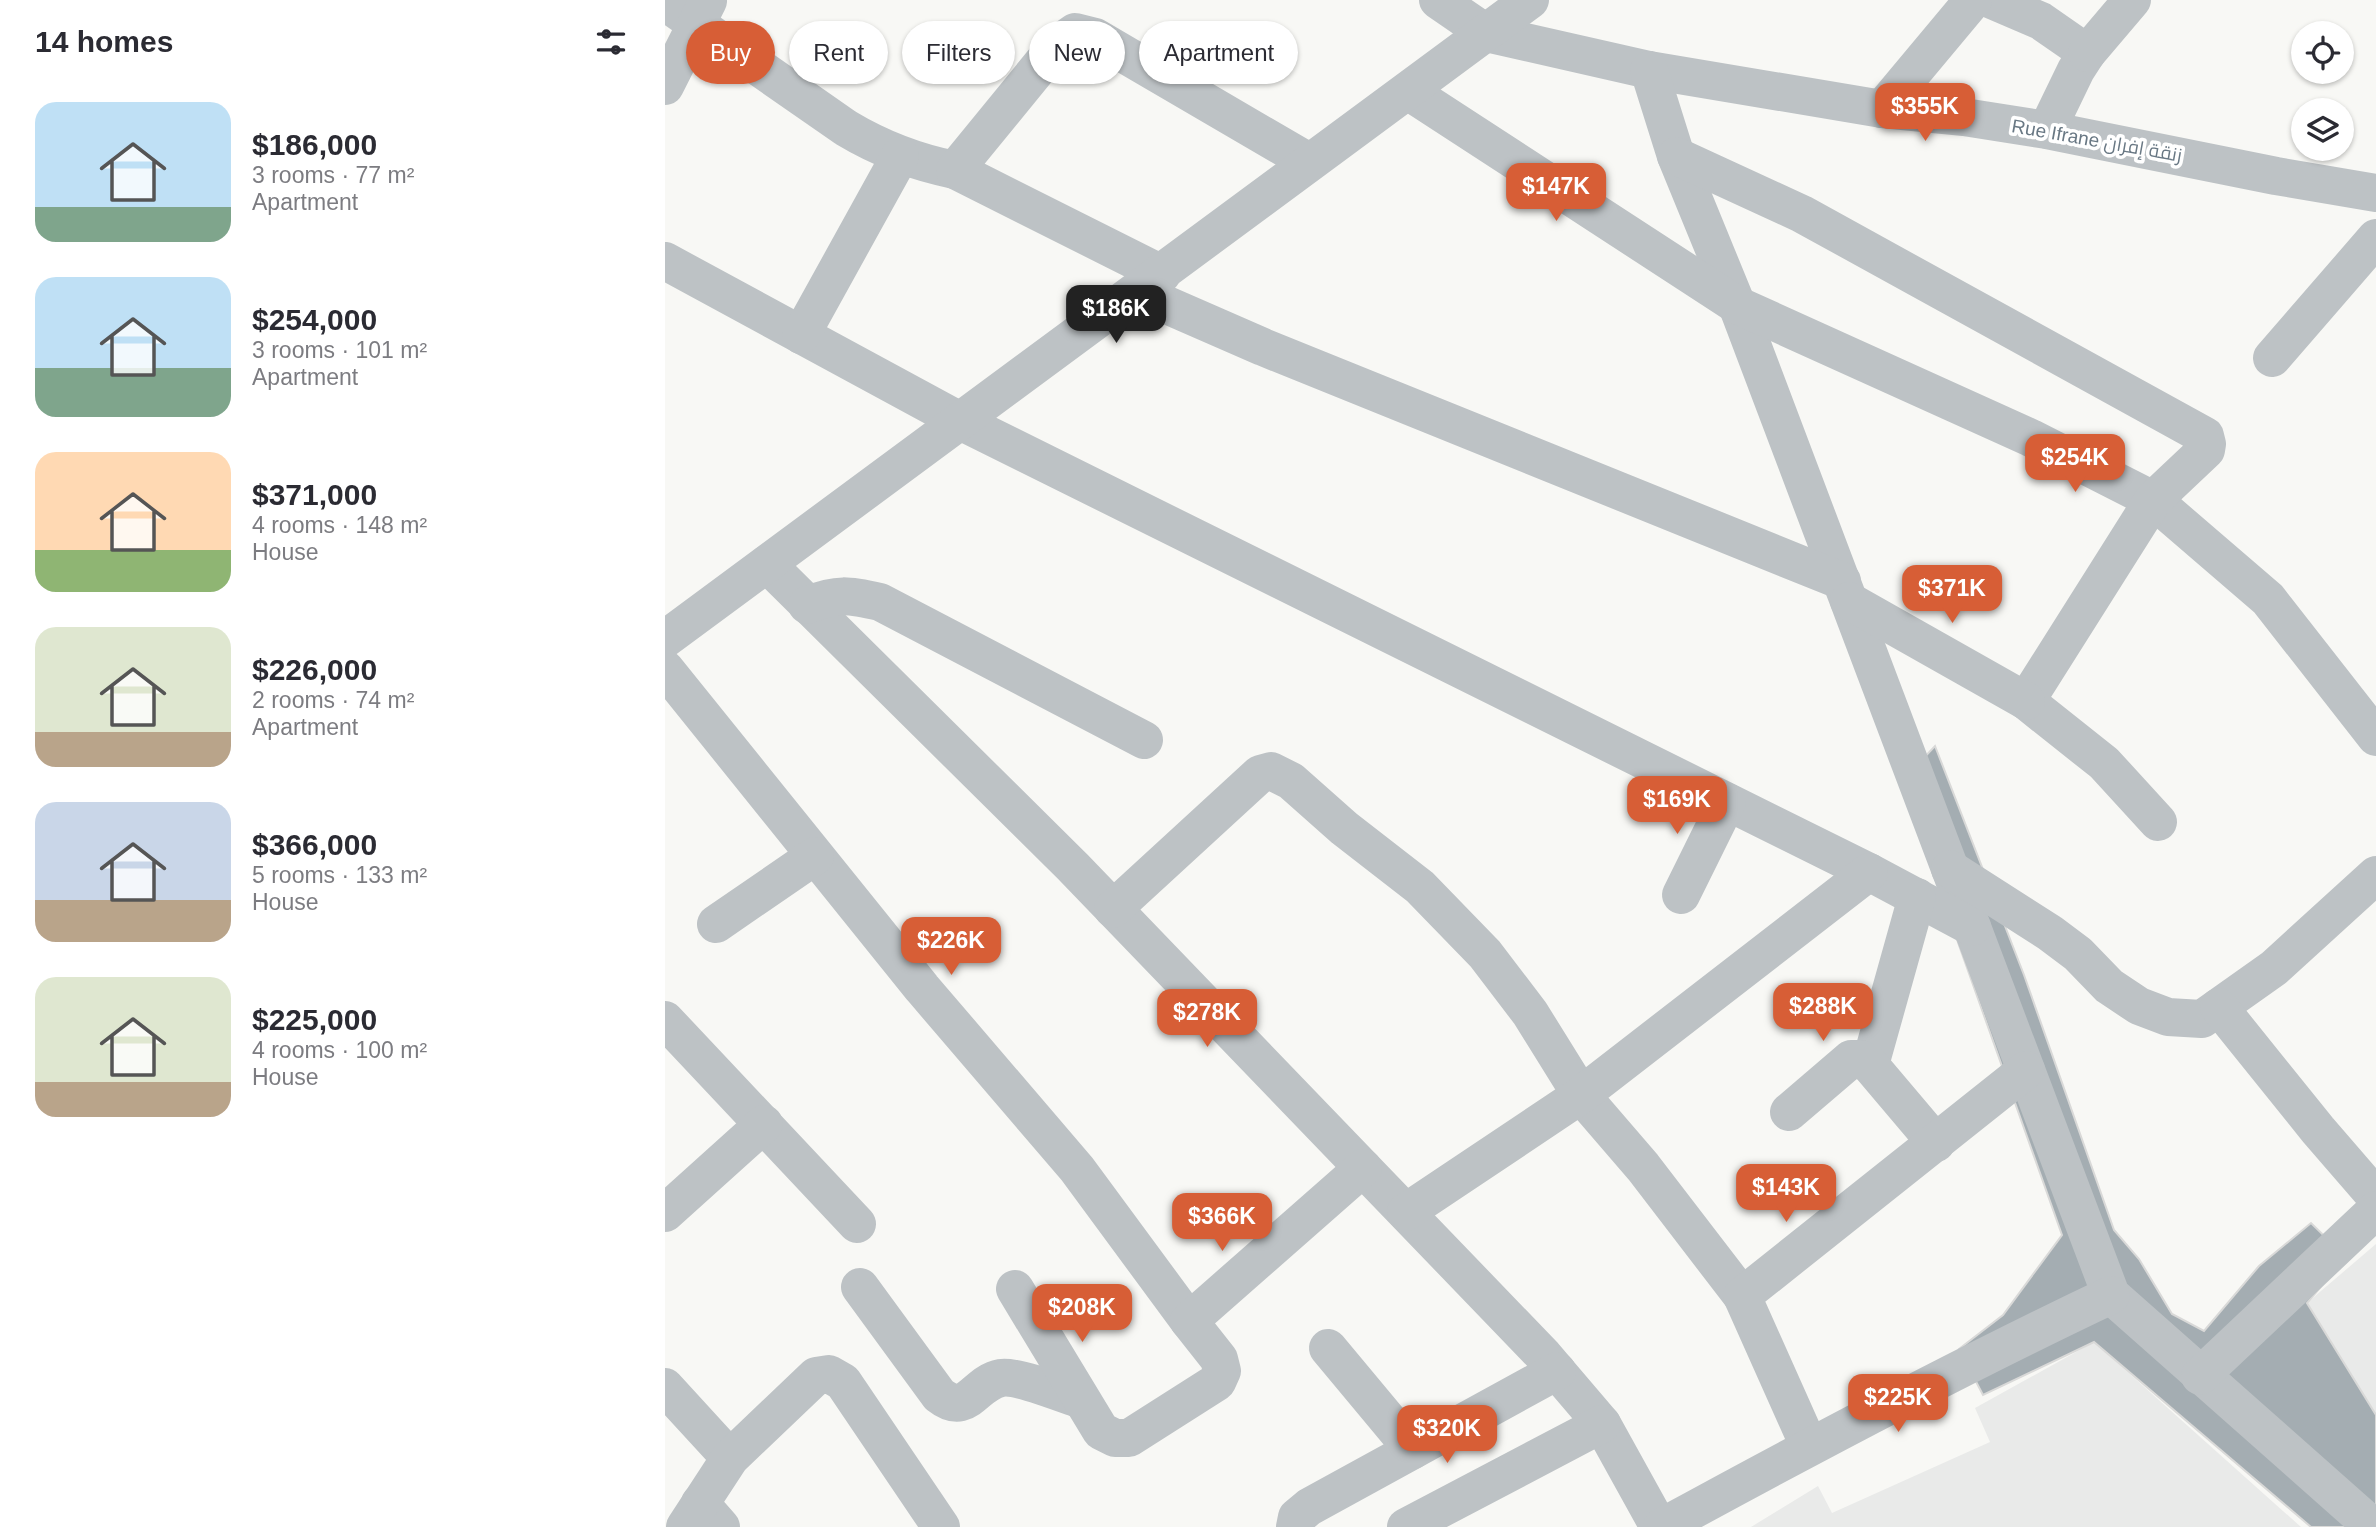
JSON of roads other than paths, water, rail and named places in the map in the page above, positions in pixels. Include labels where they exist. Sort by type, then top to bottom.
[{"type":"street","points":[[1438,0],[1486,33]]},
{"type":"street","points":[[670,629],[767,565],[1530,0]]},
{"type":"street","points":[[1882,109],[1973,0]]},
{"type":"street","points":[[1992,0],[2035,18],[2087,53]]},
{"type":"street","points":[[2047,130],[2087,53],[2132,0]]},
{"type":"street","points":[[665,2],[703,11],[846,128],[875,145],[921,163],[955,170],[1149,283],[1289,358],[1846,591],[2026,701],[2104,763],[2158,822]]},
{"type":"street","points":[[665,86],[703,11]]},
{"type":"street","points":[[955,170],[1058,44],[1075,32],[1095,37],[1309,162]]},
{"type":"street","name":"Rue Ifrane زنقة إفران","points":[[1486,33],[1649,70],[1882,109],[1964,117],[2047,130],[2276,176],[2376,193]]},
{"type":"street","points":[[1649,70],[1677,156],[1737,305],[2111,1294],[2200,1376],[2373,1527]]},
{"type":"street","points":[[1408,91],[1737,305],[2031,438],[2153,500],[2268,599],[2376,737]]},
{"type":"street","points":[[801,335],[900,156]]},
{"type":"street","points":[[1677,156],[1802,214],[2200,432],[2207,443],[2206,450],[2153,500],[2026,701]]},
{"type":"street","points":[[2272,358],[2376,238]]},
{"type":"street","points":[[665,261],[962,422],[1869,872],[1972,927]]},
{"type":"street","points":[[767,565],[1114,909],[1557,1371],[1602,1424],[1661,1527],[1809,1446],[2111,1294]]},
{"type":"street","points":[[807,605],[832,596],[853,596],[880,602],[1144,740]]},
{"type":"street","points":[[665,669],[922,988],[1077,1169],[1219,1359],[1222,1371],[1217,1381],[1129,1438],[1115,1438],[1101,1431],[1015,1289]]},
{"type":"street","points":[[1114,909],[1260,774],[1271,771],[1291,781],[1344,828],[1420,887],[1485,954],[1530,1013],[1581,1095],[1643,1167],[1742,1296],[1809,1446]]},
{"type":"street","points":[[1681,895],[1727,802]]},
{"type":"street","points":[[716,923],[815,856]]},
{"type":"street","points":[[1950,869],[2050,933],[2078,954],[2109,986],[2139,1006],[2168,1017],[2201,1019],[2274,968],[2376,875]]},
{"type":"street","points":[[1406,1212],[1581,1095],[1869,872]]},
{"type":"street","points":[[1870,1065],[1917,898]]},
{"type":"street","points":[[2219,1007],[2376,1197]]},
{"type":"street","points":[[665,1020],[857,1224]]},
{"type":"street","points":[[1789,1112],[1851,1059],[1861,1059],[1870,1065],[1936,1143]]},
{"type":"street","points":[[1742,1296],[2026,1070]]},
{"type":"street","points":[[665,1213],[764,1124]]},
{"type":"street","points":[[1189,1321],[1363,1168]]},
{"type":"street","points":[[2200,1376],[2376,1210]]},
{"type":"street","points":[[860,1287],[939,1395],[949,1404],[959,1404],[1000,1378],[1018,1380],[1081,1400]]},
{"type":"street","points":[[1328,1348],[1413,1450]]},
{"type":"street","points":[[1295,1527],[1297,1517],[1309,1507],[1557,1371]]},
{"type":"street","points":[[702,1519],[730,1458],[815,1376],[829,1374],[843,1382],[941,1527]]},
{"type":"street","points":[[665,1387],[730,1458]]},
{"type":"street","points":[[1406,1527],[1602,1424]]}]
